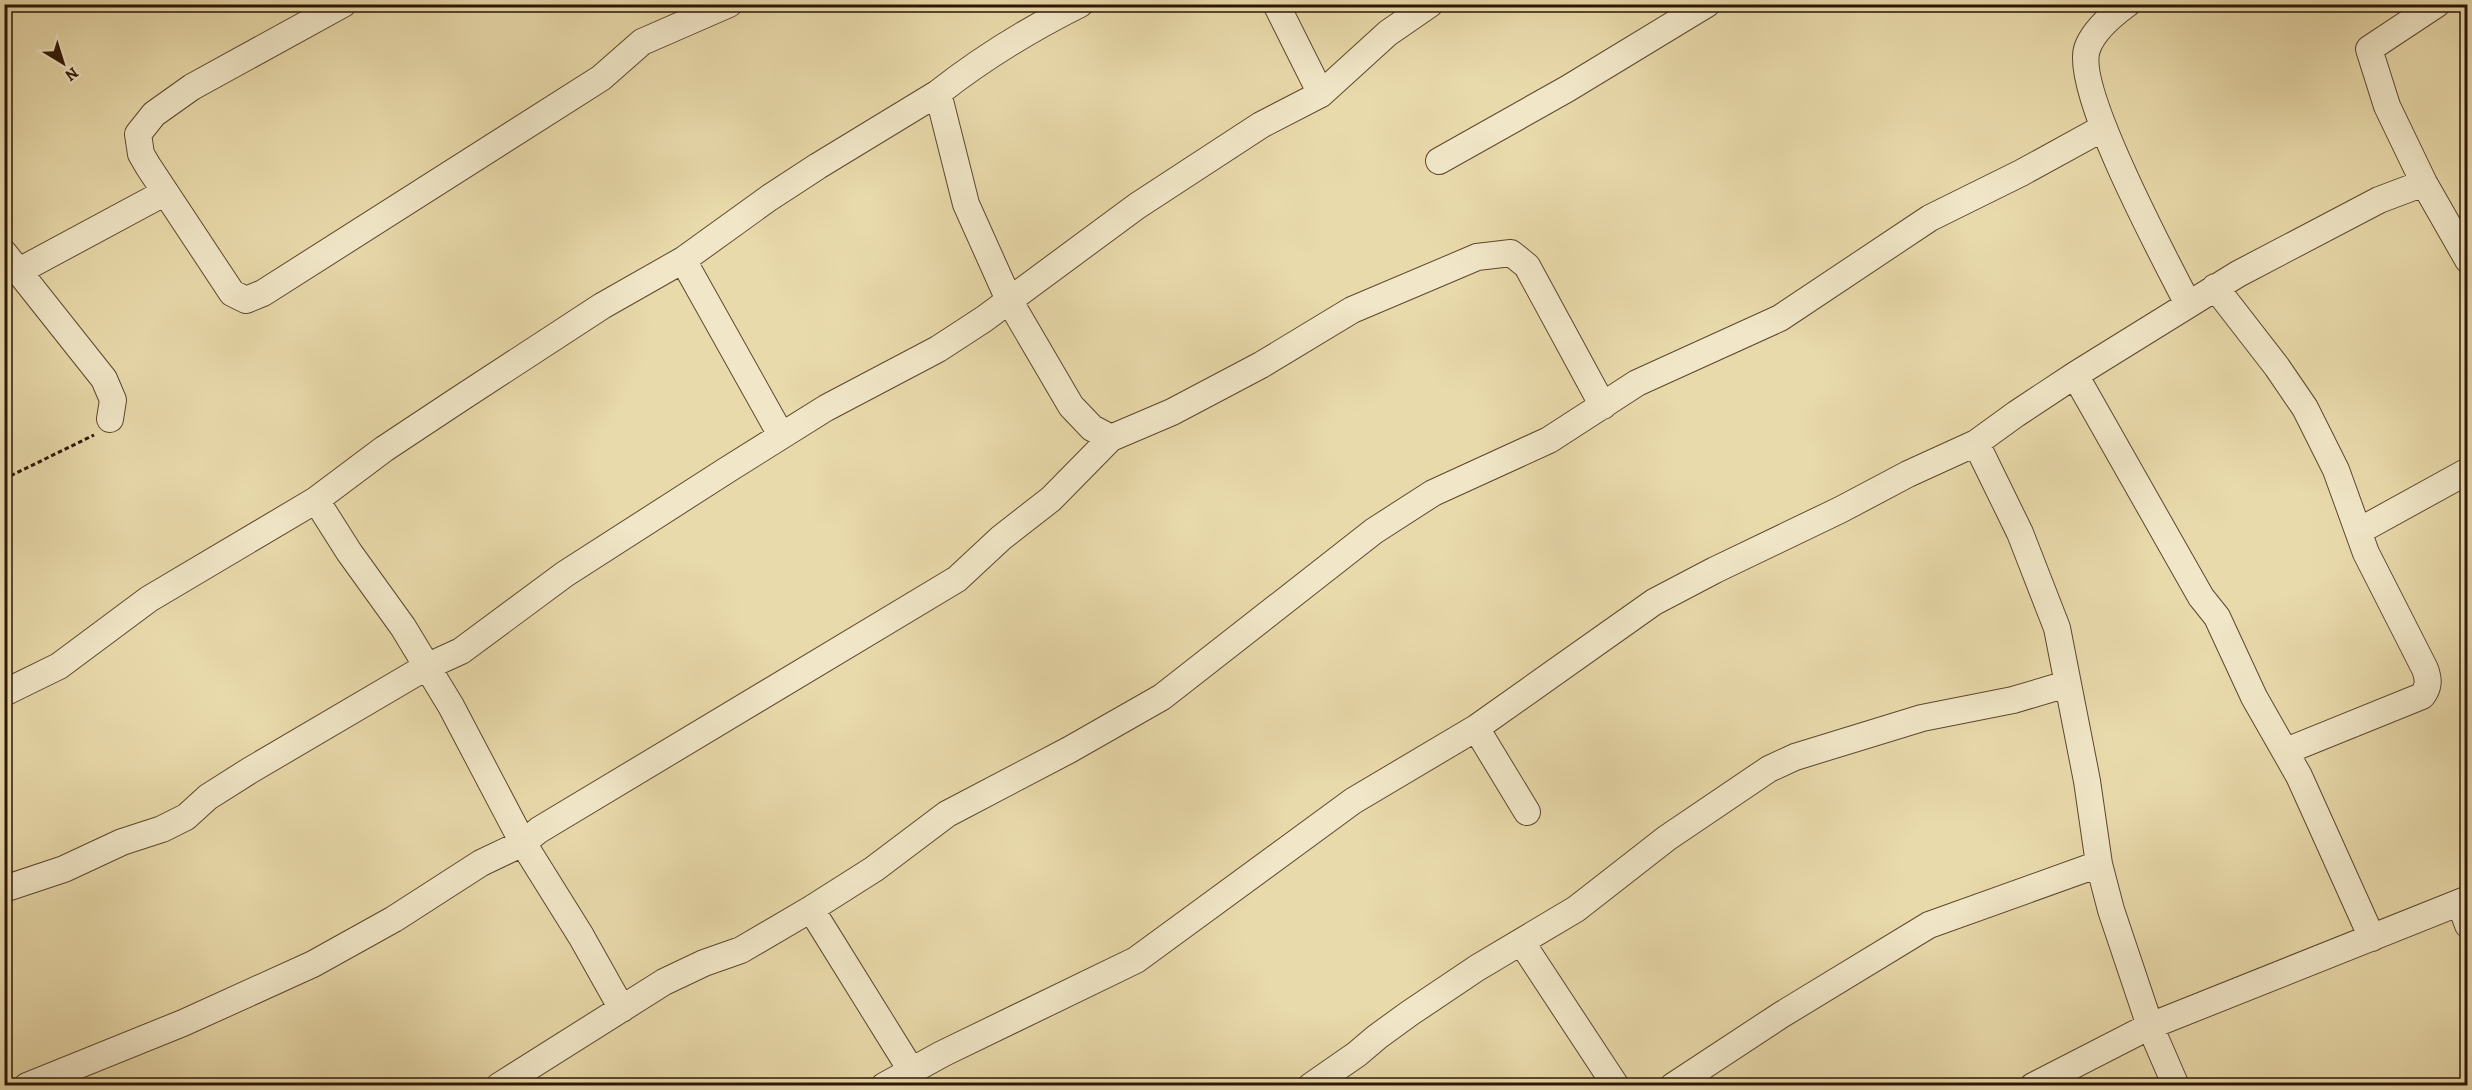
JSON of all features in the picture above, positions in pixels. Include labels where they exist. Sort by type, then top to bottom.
[{"type":"street","points":[[343,4],[192,87],[154,114],[138,134],[141,154],[164,193],[232,293],[246,300],[263,293],[601,78],[642,42],[729,4]]},
{"type":"street","points":[[4,693],[59,666],[149,599],[316,500],[384,449],[602,306],[683,260],[769,198],[938,93],[1011,43],[1080,4]]},
{"type":"street","points":[[1276,4],[1321,94]]},
{"type":"street","points":[[4,889],[64,870],[122,842],[162,829],[186,817],[208,797],[224,787],[426,667],[461,651],[565,574],[781,435],[826,408],[938,349],[1182,176],[1261,125],[1321,94],[1389,33],[1430,4]]},
{"type":"street","points":[[1439,162],[1567,89],[1707,4]]},
{"type":"street","points":[[2127,4],[2092,39],[2086,51],[2086,69],[2103,128],[2187,304]]},
{"type":"street","points":[[2437,4],[2369,49],[2387,106],[2424,183],[2468,261]]},
{"type":"street","points":[[938,93],[966,204],[1009,300],[1071,406],[1092,428],[1111,438]]},
{"type":"street","points":[[499,1086],[664,982],[704,963],[741,950],[811,909],[874,869],[947,814],[1069,750],[1162,697],[1374,531],[1433,493],[1549,440],[1637,382],[1732,342],[1780,318],[1930,218],[2021,173],[2103,128]]},
{"type":"street","points":[[884,1086],[911,1070],[1136,960],[1353,801],[1476,728],[1621,624],[1673,591],[1840,510],[1908,474],[1976,443],[2075,375],[2216,287],[2379,200],[2424,183]]},
{"type":"street","points":[[110,419],[113,400],[104,379],[12,262],[164,193]]},
{"type":"street","points":[[27,1086],[183,1023],[313,964],[394,919],[481,863],[523,843],[539,830],[666,752],[845,648],[957,579],[1001,538],[1051,499],[1111,438],[1172,412],[1260,365],[1352,310],[1476,257],[1510,253],[1527,266],[1603,406]]},
{"type":"street","points":[[683,260],[781,435]]},
{"type":"street","points":[[2216,287],[2305,408],[2336,470],[2366,553],[2426,669],[2428,679],[2427,690],[2422,696],[2286,751]]},
{"type":"street","points":[[2075,375],[2201,597],[2217,617],[2254,697],[2286,751],[2372,938]]},
{"type":"street","points":[[1976,443],[2020,533],[2057,628],[2088,791],[2099,864],[2111,910],[2150,1026],[2176,1086]]},
{"type":"street","points":[[2359,531],[2468,471]]},
{"type":"street","points":[[316,500],[349,552],[403,627],[451,706],[523,843],[581,936],[622,1009]]},
{"type":"street","points":[[1311,1086],[1477,968],[1576,909],[1667,838],[1769,769],[1816,750],[1922,718],[2013,700],[2067,684]]},
{"type":"street","points":[[1476,728],[1527,812]]},
{"type":"street","points":[[1673,1086],[1772,1020],[1929,925],[2099,864]]},
{"type":"street","points":[[811,909],[911,1070]]},
{"type":"street","points":[[2033,1086],[2150,1026],[2372,938],[2465,909]]},
{"type":"street","points":[[1522,943],[1616,1086]]},
{"type":"path","points":[[4,479],[99,432],[110,419]]}]
